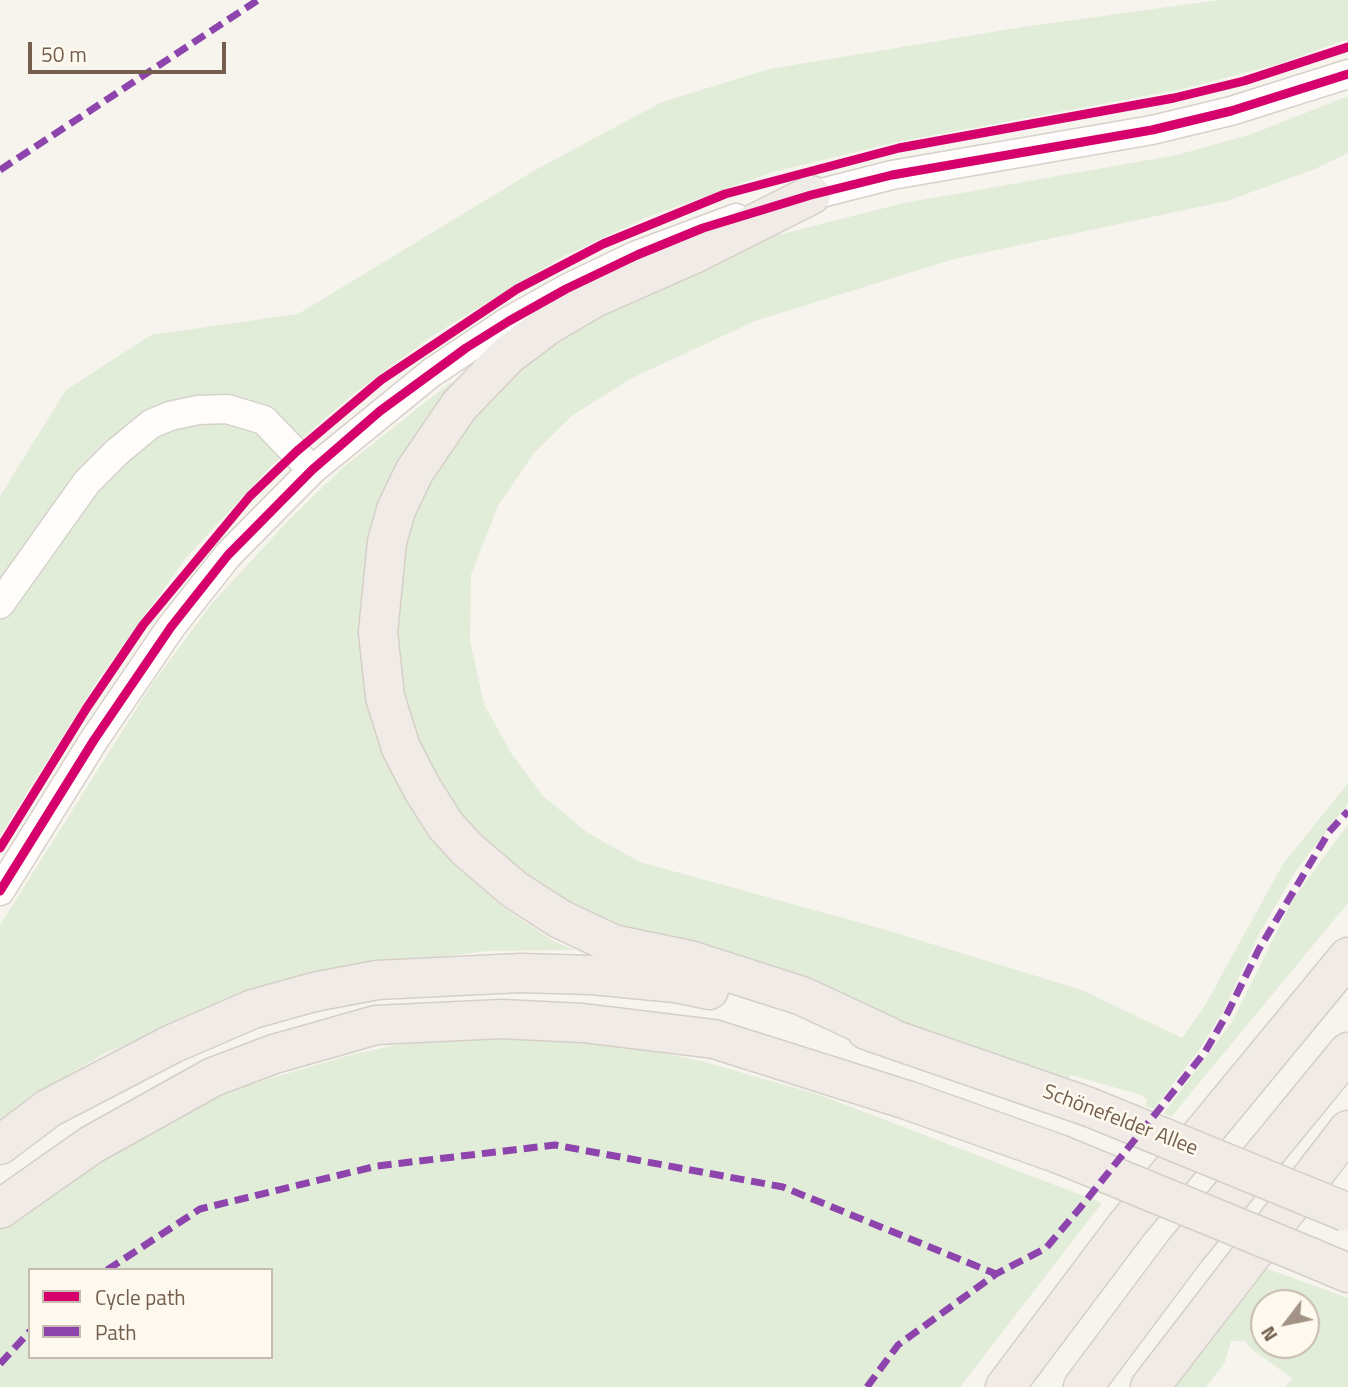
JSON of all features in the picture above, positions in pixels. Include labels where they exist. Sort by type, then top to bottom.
[{"type":"highway","points":[[811,195],[696,253],[594,298],[548,325],[508,355],[459,406],[414,471],[396,510],[387,542],[378,632],[385,697],[401,748],[423,790],[460,841],[515,890],[559,919],[613,944],[690,960],[802,996],[888,1036]]},
{"type":"highway","points":[[1005,1387],[1126,1226],[1348,957]]},
{"type":"highway","points":[[0,1144],[61,1101],[172,1044],[253,1009],[314,992],[377,980],[520,973],[675,983],[782,1005],[888,1036]]},
{"type":"highway","points":[[0,1209],[91,1145],[213,1077],[274,1054],[376,1025],[514,1020],[583,1023],[714,1039],[907,1100],[1059,1154],[1348,1273]]},
{"type":"highway","name":"Schönefelder Allee","points":[[888,1036],[1089,1107],[1347,1213]]},
{"type":"highway","points":[[1083,1387],[1184,1252],[1348,1052]]},
{"type":"highway","points":[[1150,1387],[1348,1130]]},
{"type":"street","points":[[0,891],[94,740],[171,627],[228,555],[312,470],[380,411],[440,366],[566,289],[637,255],[703,228],[811,195],[892,175],[1152,130],[1231,111],[1348,74]]},
{"type":"street","points":[[0,604],[88,482],[117,452],[151,424],[170,416],[198,410],[227,409],[264,420],[312,470]]},
{"type":"green space","points":[[1219,0],[1348,0],[1348,39],[1278,64],[1183,89],[897,142],[773,172],[645,218],[562,257],[432,336],[351,396],[272,465],[186,558],[98,680],[0,836],[0,496],[66,390],[151,335],[298,314],[537,169],[662,102],[769,69],[1023,27]]},
{"type":"green space","points":[[1348,96],[1348,153],[1315,169],[1227,201],[954,259],[755,321],[632,378],[573,415],[534,453],[498,506],[471,575],[470,641],[484,704],[511,753],[543,796],[588,833],[640,862],[883,929],[1082,990],[1182,1038],[1204,1007],[1283,864],[1348,783],[1348,804],[1297,869],[1259,934],[1223,1012],[1199,1050],[1154,1109],[1145,1106],[1147,1100],[1141,1095],[1071,1075],[1067,1081],[798,988],[570,917],[464,826],[423,758],[405,709],[394,641],[399,566],[411,516],[428,475],[499,380],[580,320],[762,239],[904,203],[1177,155],[1252,134]]},
{"type":"green space","points":[[451,382],[453,387],[426,418],[403,462],[367,585],[447,853],[504,908],[555,942],[576,950],[489,951],[369,965],[212,1007],[104,1054],[40,1091],[0,1119],[0,925],[152,684],[213,602],[289,520],[346,465]]},
{"type":"green space","points":[[1348,824],[1348,903],[1171,1117],[1164,1113],[1232,1022],[1293,899]]},
{"type":"green space","points":[[518,1037],[607,1042],[701,1061],[820,1095],[1102,1203],[960,1387],[0,1387],[0,1227],[151,1126],[237,1088],[354,1054],[411,1042]]},
{"type":"green space","points":[[1257,1265],[1348,1298],[1348,1387],[1284,1387],[1293,1379],[1265,1359],[1320,1359],[1320,1289],[1250,1289],[1250,1348],[1245,1341],[1231,1341],[1225,1362],[1206,1387],[1162,1387]]},
{"type":"marked path","points":[[0,170],[258,0]]},
{"type":"marked path","points":[[867,1387],[898,1345],[996,1274],[1046,1248],[1080,1208],[1205,1052],[1259,949],[1329,832],[1348,811]]},
{"type":"marked path","points":[[110,1268],[200,1209],[377,1166],[555,1145],[783,1187],[996,1274]]},
{"type":"marked path","points":[[0,1364],[28,1333]]},
{"type":"cycle path","points":[[0,848],[86,709],[143,625],[250,496],[297,451],[381,380],[517,289],[603,244],[725,194],[899,148],[1174,98],[1244,81],[1348,47]]},
{"type":"cycle path","points":[[0,891],[94,740],[171,627],[228,555],[312,470],[380,411],[466,348],[509,321],[566,289],[637,255],[703,228],[811,195],[892,175],[1152,130],[1231,111],[1348,74]]}]
